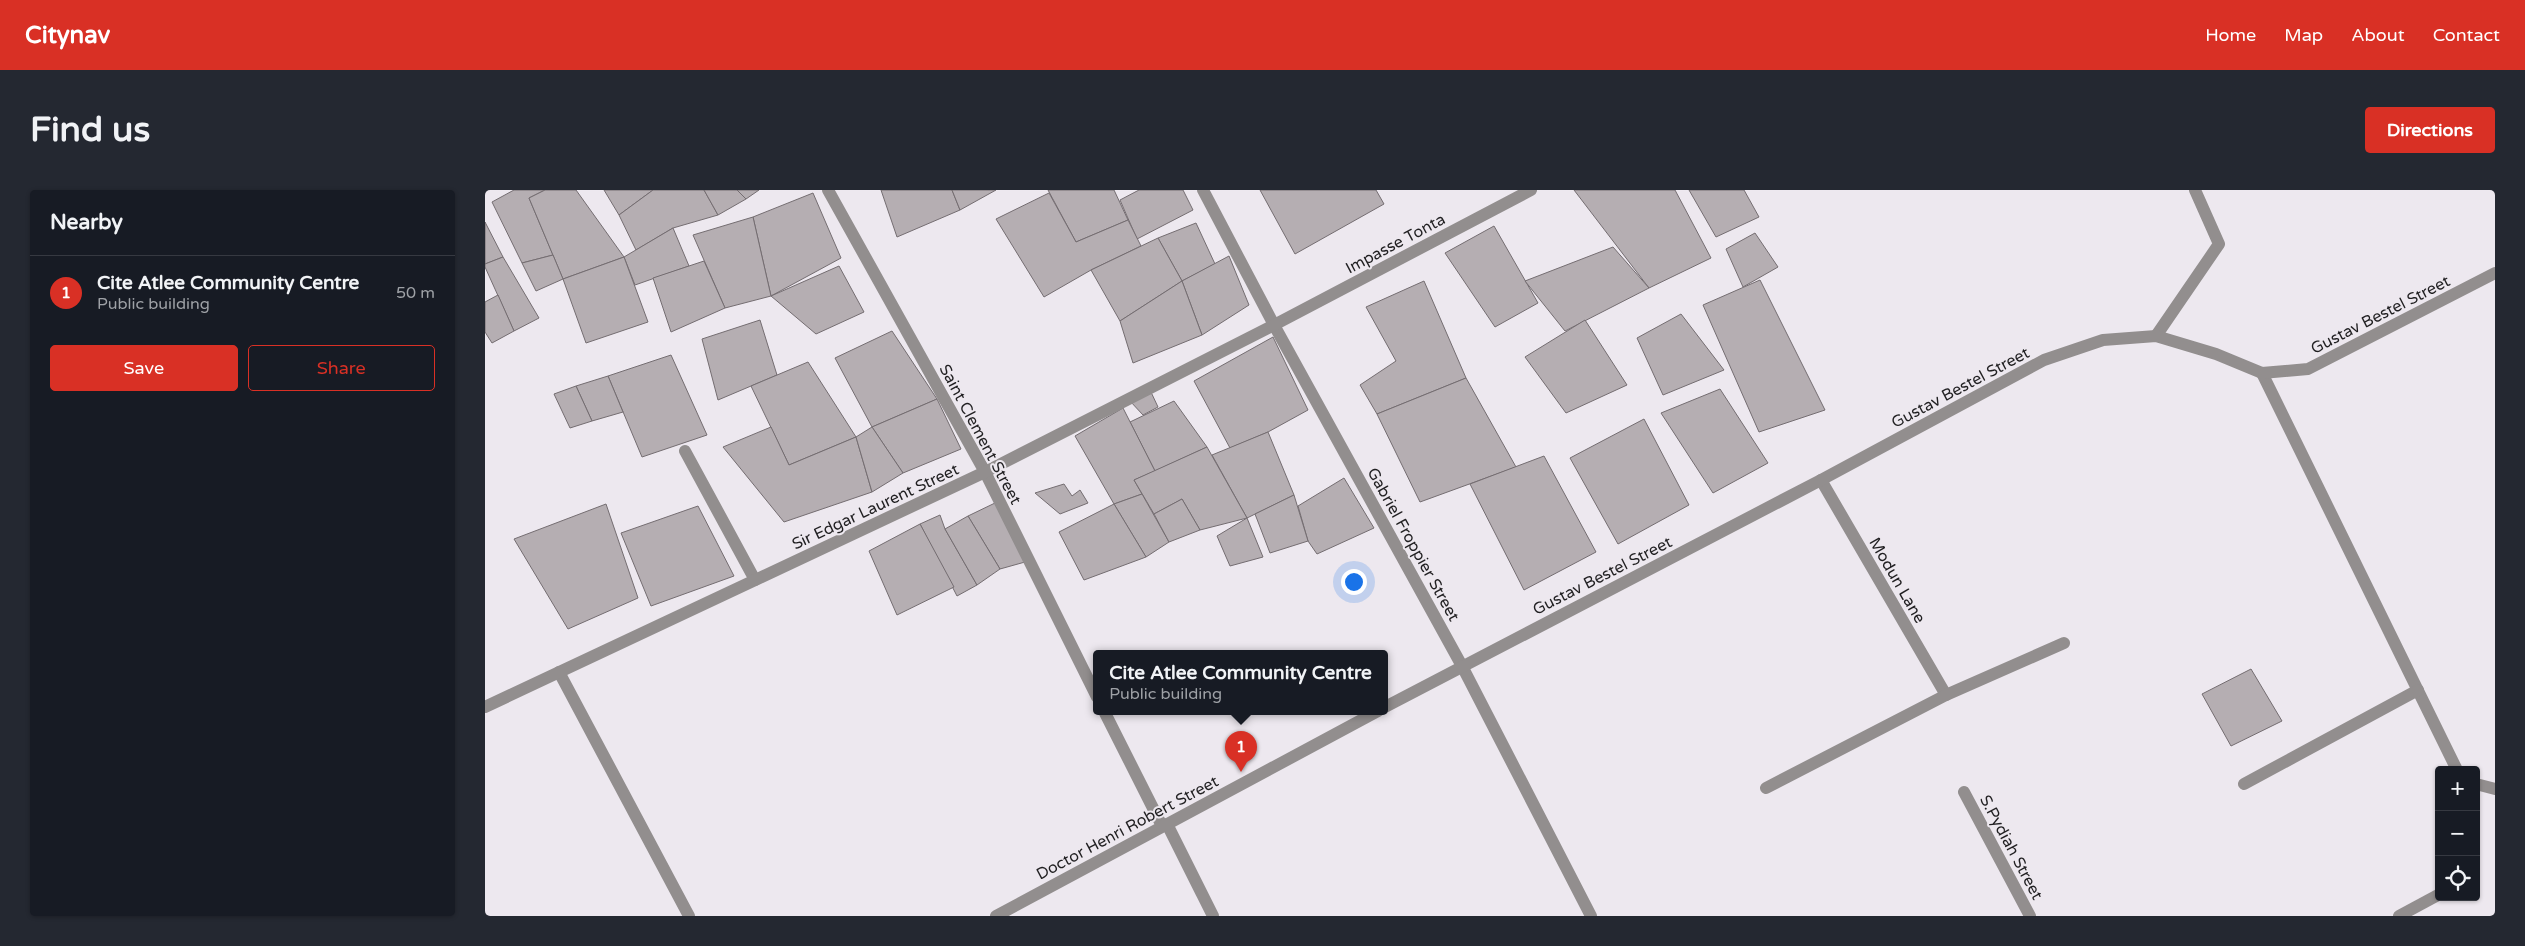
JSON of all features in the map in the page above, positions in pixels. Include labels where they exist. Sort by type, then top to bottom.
[{"type":"street","name":"Saint Clement Street","points":[[828,190],[985,472],[1093,689]]},
{"type":"street","name":"Gabriel Froppier Street","points":[[1203,190],[1274,325],[1462,666],[1591,916]]},
{"type":"street","name":"Impasse Tonta","points":[[1274,325],[1531,190]]},
{"type":"street","points":[[2156,336],[2219,244],[2195,190]]},
{"type":"street","name":"Gustav Bestel Street","points":[[1462,666],[1821,480],[2044,360],[2103,340],[2156,336],[2216,354],[2262,373],[2308,369],[2495,273]]},
{"type":"street","name":"Sir Edgar Laurent Street","points":[[485,707],[985,472],[1274,325]]},
{"type":"street","points":[[2262,373],[2455,766]]},
{"type":"street","points":[[685,451],[755,580]]},
{"type":"street","name":"Modun Lane","points":[[1821,480],[1946,695]]},
{"type":"street","points":[[1766,788],[1946,695],[2064,643]]},
{"type":"street","points":[[1388,705],[1462,666]]},
{"type":"street","points":[[559,672],[689,916]]},
{"type":"street","points":[[2244,784],[2418,690]]},
{"type":"street","points":[[1106,715],[1213,916]]},
{"type":"street","name":"Doctor Henri Robert Street","points":[[997,916],[1371,715]]},
{"type":"street","points":[[2480,785],[2495,789]]},
{"type":"street","name":"S.Pydiah Street","points":[[1965,792],[2030,916]]},
{"type":"street","points":[[2399,916],[2435,897]]},
{"type":"building","points":[[514,190],[545,190],[529,198],[553,255],[522,263],[492,202]]},
{"type":"building","points":[[545,190],[576,190],[624,257],[563,279],[529,198]]},
{"type":"building","points":[[604,190],[653,190],[619,215]]},
{"type":"building","points":[[653,190],[704,190],[718,215],[673,228],[636,250],[619,215]]},
{"type":"building","points":[[704,190],[737,190],[746,199],[718,215]]},
{"type":"building","points":[[737,190],[759,190],[746,199]]},
{"type":"building","points":[[881,190],[952,190],[960,210],[897,237]]},
{"type":"building","points":[[952,190],[996,190],[960,210]]},
{"type":"building","points":[[1048,190],[1114,190],[1128,220],[1076,242]]},
{"type":"building","points":[[1139,190],[1183,190],[1193,210],[1137,239],[1120,200]]},
{"type":"building","points":[[1260,190],[1376,190],[1384,204],[1295,254]]},
{"type":"building","points":[[1574,190],[1675,190],[1711,258],[1649,288]]},
{"type":"building","points":[[1689,190],[1744,190],[1759,217],[1716,237]]},
{"type":"building","points":[[813,193],[841,258],[771,296],[753,217]]},
{"type":"building","points":[[1049,193],[1076,242],[1128,220],[1141,246],[1091,270],[1044,297],[996,219]]},
{"type":"building","points":[[753,217],[771,296],[725,308],[693,235]]},
{"type":"building","points":[[485,222],[503,257],[485,264]]},
{"type":"building","points":[[1196,223],[1215,264],[1182,281],[1158,238]]},
{"type":"building","points":[[1494,226],[1538,303],[1495,327],[1445,253]]},
{"type":"building","points":[[673,228],[689,266],[635,285],[624,257]]},
{"type":"building","points":[[1755,233],[1778,267],[1743,287],[1726,249]]},
{"type":"building","points":[[1158,238],[1182,281],[1120,321],[1091,270]]},
{"type":"building","points":[[1613,247],[1649,288],[1565,331],[1525,281]]},
{"type":"building","points":[[553,255],[563,279],[536,291],[522,263]]},
{"type":"building","points":[[1229,256],[1249,305],[1202,335],[1182,281]]},
{"type":"building","points":[[503,257],[539,318],[514,331],[485,267],[485,264]]},
{"type":"building","points":[[624,257],[648,322],[586,343],[563,279]]},
{"type":"building","points":[[704,261],[725,308],[671,332],[653,278]]},
{"type":"building","points":[[839,266],[864,312],[816,334],[771,296]]},
{"type":"building","points":[[1760,280],[1825,410],[1759,432],[1703,305]]},
{"type":"building","points":[[1182,281],[1202,335],[1133,363],[1120,321]]},
{"type":"building","points":[[1424,281],[1466,378],[1377,414],[1360,385],[1396,361],[1366,307]]},
{"type":"building","points":[[498,295],[514,331],[492,343],[485,332],[485,302]]},
{"type":"building","points":[[1681,314],[1724,370],[1663,395],[1637,338]]},
{"type":"building","points":[[760,320],[777,375],[718,400],[702,339]]},
{"type":"building","points":[[1585,320],[1627,385],[1566,413],[1525,357]]},
{"type":"building","points":[[892,331],[937,399],[872,427],[835,358]]},
{"type":"building","points":[[1273,337],[1308,410],[1268,432],[1230,448],[1194,381]]},
{"type":"building","points":[[671,355],[707,435],[642,457],[608,376]]},
{"type":"building","points":[[808,362],[856,437],[789,465],[751,386]]},
{"type":"building","points":[[608,376],[623,412],[592,421],[576,386]]},
{"type":"building","points":[[1466,378],[1516,467],[1420,502],[1377,414]]},
{"type":"building","points":[[576,386],[592,421],[570,428],[554,394]]},
{"type":"building","points":[[1720,389],[1768,463],[1713,493],[1661,413]]},
{"type":"building","points":[[1150,390],[1158,407],[1143,415],[1130,401]]},
{"type":"building","points":[[937,399],[961,449],[903,473],[872,427]]},
{"type":"building","points":[[1174,401],[1207,447],[1155,471],[1130,422]]},
{"type":"building","points":[[1123,408],[1155,471],[1134,480],[1142,494],[1114,504],[1075,436]]},
{"type":"building","points":[[1644,419],[1689,505],[1618,544],[1570,458]]},
{"type":"building","points":[[771,427],[789,465],[856,437],[872,492],[784,522],[723,447]]},
{"type":"building","points":[[872,427],[903,473],[872,492],[856,437]]},
{"type":"building","points":[[1268,432],[1294,495],[1247,518],[1212,455]]},
{"type":"building","points":[[1207,447],[1247,518],[1200,530],[1182,499],[1154,514],[1134,480]]},
{"type":"building","points":[[1544,456],[1596,552],[1524,590],[1470,484]]},
{"type":"building","points":[[1344,478],[1374,528],[1317,554],[1308,541],[1298,506]]},
{"type":"building","points":[[1064,484],[1072,496],[1080,490],[1088,503],[1060,514],[1035,493]]},
{"type":"building","points":[[1142,494],[1169,542],[1146,557],[1114,504]]},
{"type":"building","points":[[1294,495],[1308,541],[1270,553],[1255,514]]},
{"type":"building","points":[[1182,499],[1200,530],[1169,542],[1154,514]]},
{"type":"building","points":[[995,503],[1025,562],[1000,569],[968,516]]},
{"type":"building","points":[[606,504],[638,598],[568,629],[514,539]]},
{"type":"building","points":[[1114,504],[1146,557],[1084,580],[1059,532]]},
{"type":"building","points":[[698,506],[734,576],[651,606],[621,533]]},
{"type":"building","points":[[940,515],[945,529],[977,585],[957,596],[920,524]]},
{"type":"building","points":[[968,516],[1000,569],[977,585],[945,529]]},
{"type":"building","points":[[1247,518],[1263,557],[1230,566],[1217,536]]},
{"type":"building","points":[[920,524],[954,587],[897,615],[869,551]]},
{"type":"building","points":[[2251,669],[2282,721],[2231,746],[2202,694]]},
{"type":"place","name":"Cite Atlee Community Centre","points":[[1241,772]]}]
